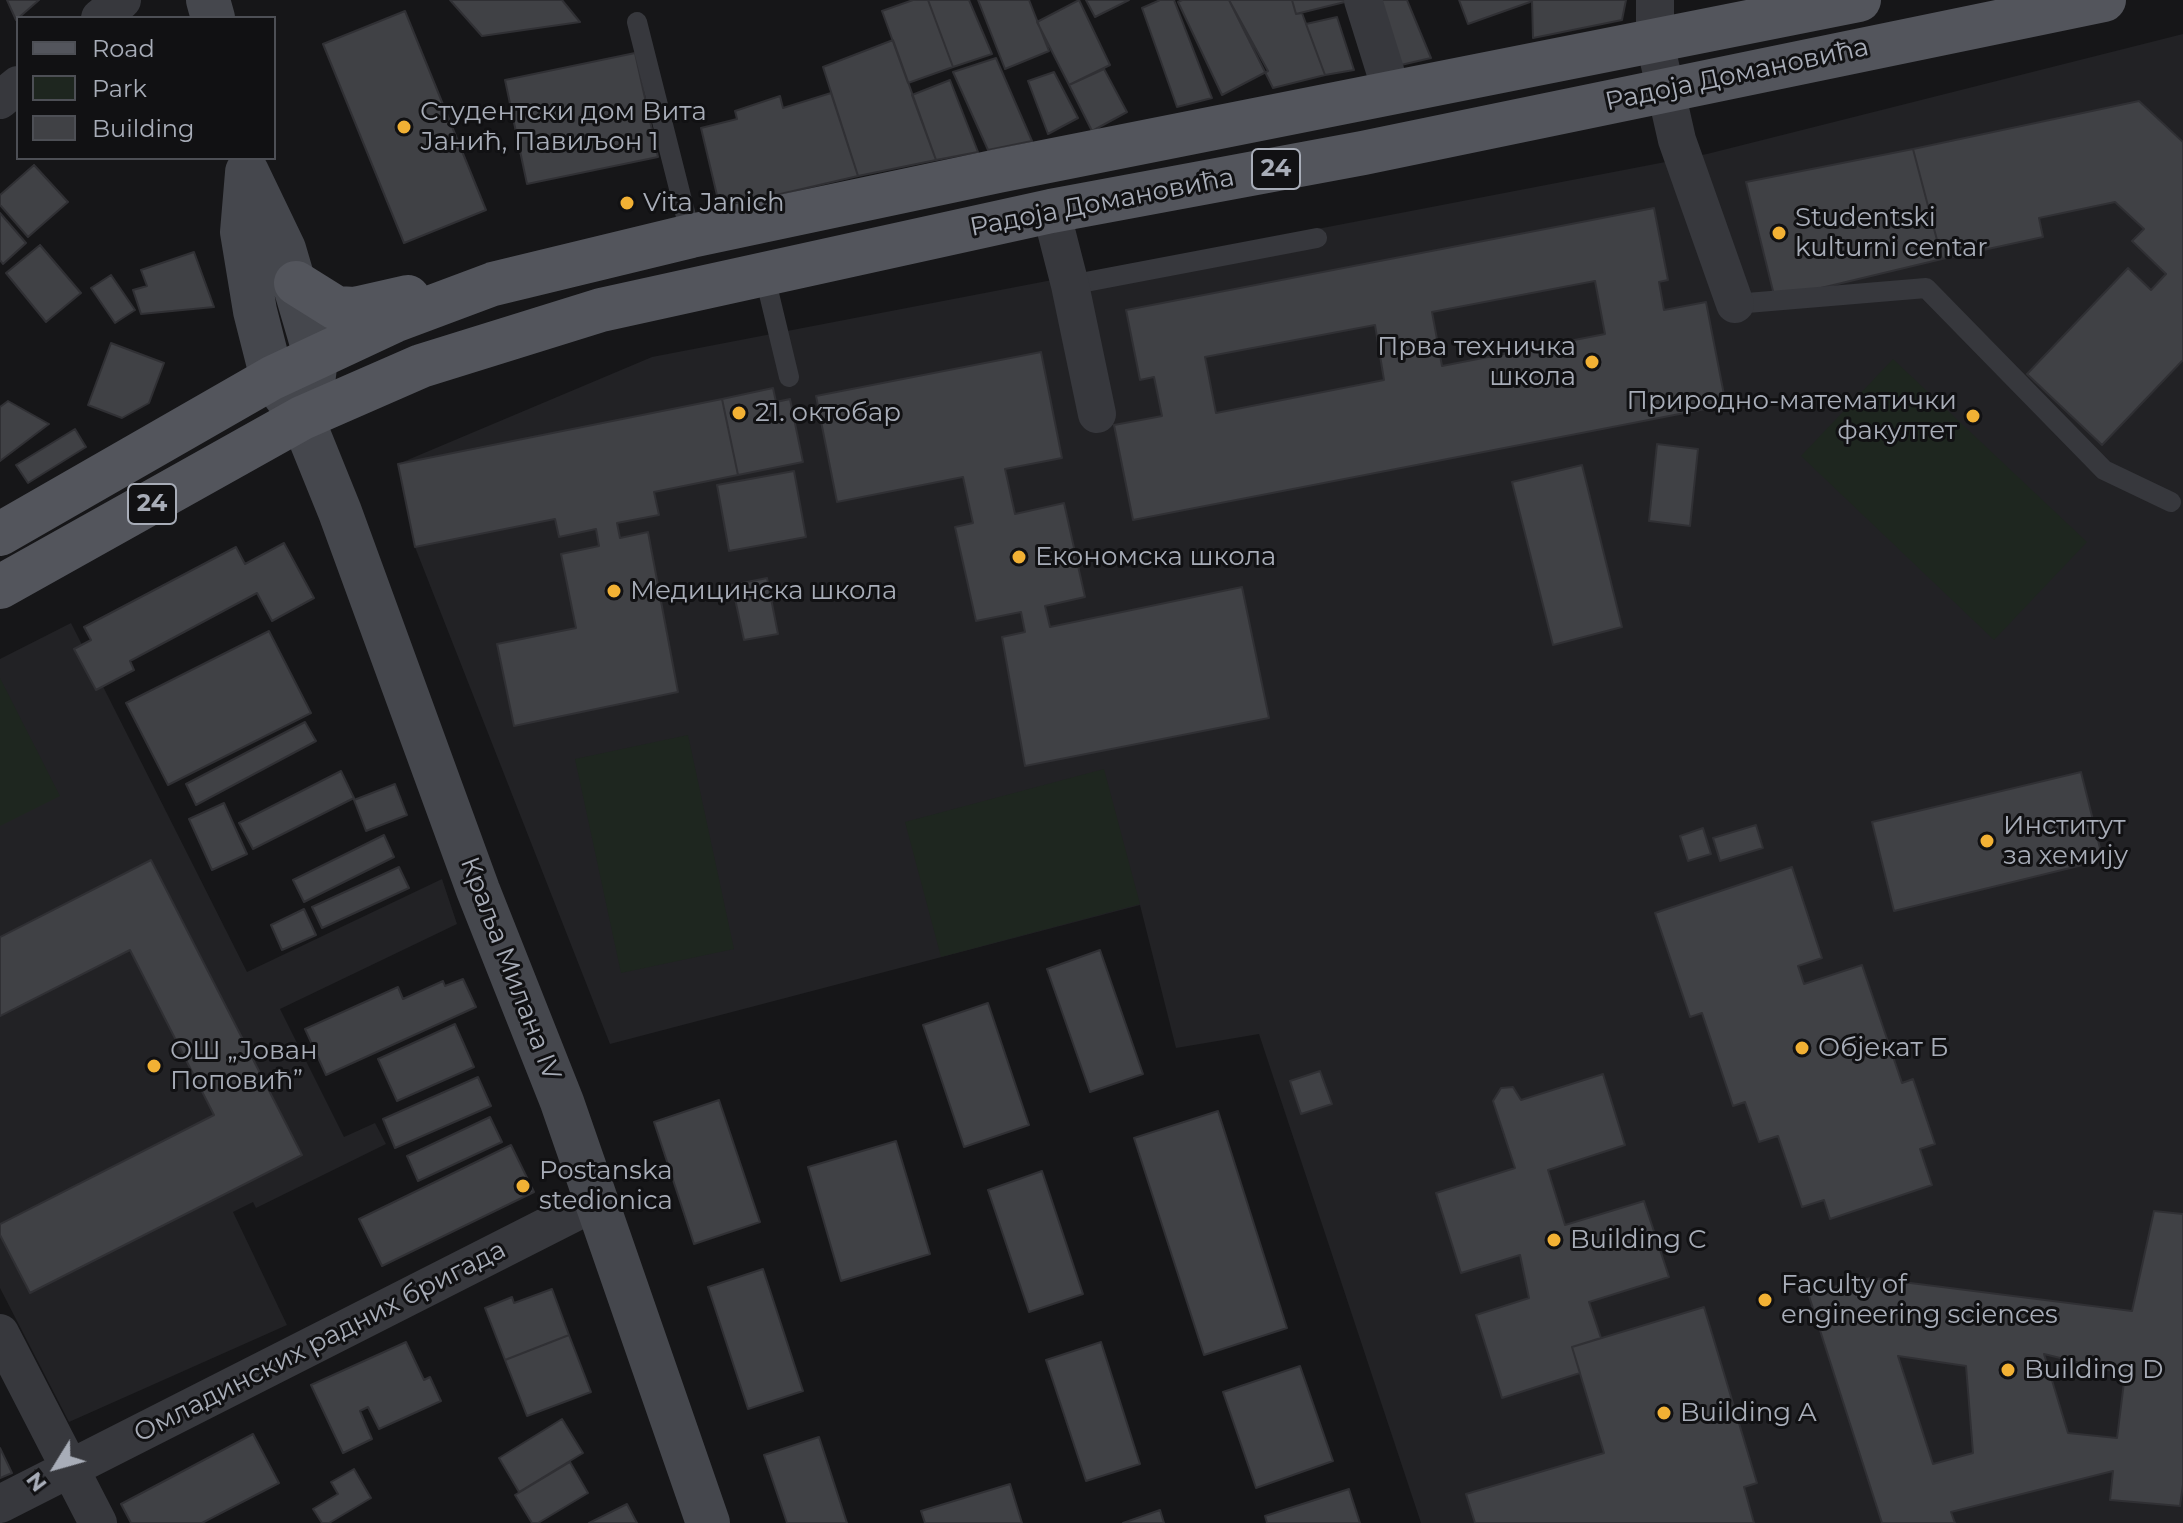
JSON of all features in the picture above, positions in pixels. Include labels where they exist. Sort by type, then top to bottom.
[{"type":"main road","name":"Радоја Домановића","points":[[272,378],[394,321],[481,288],[691,236],[1859,0]]},
{"type":"main road","name":"Радоја Домановића","points":[[302,418],[421,366],[601,310],[1051,211],[1363,153],[2104,0]]},
{"type":"main road","points":[[246,165],[284,249],[316,358],[314,390],[302,418]]},
{"type":"main road","points":[[246,165],[242,232],[255,311],[272,378]]},
{"type":"main road","points":[[296,283],[336,308],[355,309],[442,288],[481,288]]},
{"type":"main road","name":"Краља Милана IV","points":[[272,378],[302,418],[597,1201],[708,1523]]},
{"type":"main road","name":"24","points":[[0,534],[272,378]]},
{"type":"main road","name":"24","points":[[0,587],[302,418]]},
{"type":"street","points":[[102,16],[122,0]]},
{"type":"street","points":[[1363,0],[1392,93]]},
{"type":"street","points":[[1655,0],[1655,43],[1664,89],[1707,234],[1735,304]]},
{"type":"street","points":[[0,100],[16,87]]},
{"type":"street","points":[[1051,211],[1097,414]]},
{"type":"street","name":"Омладинских радних бригада","points":[[0,1504],[597,1201]]},
{"type":"street","points":[[0,1333],[98,1523]]},
{"type":"lane","points":[[637,22],[691,236]]},
{"type":"lane","points":[[1070,285],[1317,238]]},
{"type":"lane","points":[[764,273],[789,377]]},
{"type":"lane","points":[[1735,304],[1926,288],[2104,470],[2171,502]]},
{"type":"shaded area","points":[[2183,34],[2183,1523],[1421,1523],[1259,1034],[1176,1048],[1140,905],[610,1044],[415,547],[398,464],[652,357],[1707,154]]},
{"type":"shaded area","name":"ОШ „Јован Поповић”","points":[[71,623],[247,972],[442,879],[457,924],[280,1009],[344,1137],[375,1123],[386,1144],[256,1208],[253,1202],[233,1212],[287,1325],[69,1422],[0,1288],[0,659]]},
{"type":"green space","points":[[1893,359],[2087,542],[1994,640],[1801,456]]},
{"type":"green space","points":[[0,678],[60,796],[0,826]]},
{"type":"green space","points":[[688,735],[734,949],[621,973],[575,759]]},
{"type":"green space","points":[[1104,769],[1140,904],[941,957],[905,822]]},
{"type":"building","points":[[7,0],[39,0],[21,16],[16,16],[16,20]]},
{"type":"building","points":[[450,0],[562,0],[580,22],[482,36]]},
{"type":"building","points":[[913,0],[928,0],[953,67],[908,83],[882,11]]},
{"type":"building","points":[[928,0],[969,0],[992,54],[953,67]]},
{"type":"building","points":[[978,0],[1029,0],[1049,51],[1005,69]]},
{"type":"building","points":[[1079,0],[1110,65],[1069,85],[1037,22]]},
{"type":"building","points":[[1086,0],[1129,0],[1095,17]]},
{"type":"building","points":[[1160,0],[1174,0],[1212,98],[1177,107],[1142,8]]},
{"type":"building","points":[[1229,0],[1268,71],[1222,95],[1178,2]]},
{"type":"building","points":[[1229,0],[1292,0],[1296,14],[1302,13],[1325,75],[1273,88]]},
{"type":"building","points":[[1292,0],[1349,0],[1349,1],[1296,14]]},
{"type":"building","points":[[1379,0],[1407,0],[1431,58],[1401,65]]},
{"type":"building","points":[[1459,0],[1530,0],[1530,2],[1468,24]]},
{"type":"building","points":[[1532,0],[1626,0],[1622,20],[1533,38]]},
{"type":"building","name":"Студентски дом Вита Јанић, Павиљон 1","points":[[405,11],[486,210],[404,243],[323,44]]},
{"type":"building","points":[[1337,17],[1354,70],[1325,75],[1306,24]]},
{"type":"building","points":[[893,40],[936,160],[858,176],[823,67]]},
{"type":"building","points":[[635,53],[658,157],[527,184],[505,80]]},
{"type":"building","points":[[996,58],[1032,141],[988,150],[953,72]]},
{"type":"building","points":[[1104,69],[1127,112],[1092,131],[1069,85]]},
{"type":"building","points":[[1054,72],[1078,118],[1048,134],[1028,81]]},
{"type":"building","points":[[950,80],[978,152],[936,160],[912,95]]},
{"type":"building","points":[[831,93],[858,176],[720,208],[701,128],[737,119],[735,111],[780,96],[783,108]]},
{"type":"building","points":[[2139,101],[2183,142],[2183,360],[2102,445],[2027,374],[2128,268],[2151,290],[2166,274],[2132,241],[2144,229],[2115,202],[2039,218],[2043,237],[1942,259],[1913,149]]},
{"type":"building","points":[[1913,149],[1942,259],[1775,299],[1746,182]]},
{"type":"building","points":[[34,165],[68,202],[28,237],[0,205],[0,195]]},
{"type":"building","name":"Прва техничка школа","points":[[1654,208],[1668,280],[1659,282],[1664,310],[1706,302],[1726,405],[1133,520],[1114,425],[1162,416],[1154,377],[1140,380],[1126,310]],"holes":[[[1595,281],[1605,334],[1442,366],[1432,312]],[[1375,325],[1384,380],[1216,413],[1205,357]]]},
{"type":"building","points":[[0,213],[26,243],[3,264],[0,260]]},
{"type":"building","points":[[40,245],[81,293],[46,322],[6,273]]},
{"type":"building","points":[[194,252],[214,307],[141,314],[133,290],[147,286],[141,270]]},
{"type":"building","points":[[111,275],[135,310],[115,323],[91,288]]},
{"type":"building","points":[[111,343],[164,363],[149,403],[122,418],[88,405]]},
{"type":"building","name":"Економска школа","points":[[1041,352],[1062,458],[1005,469],[1015,514],[1064,503],[1085,597],[1045,606],[1050,627],[1242,587],[1269,718],[1025,766],[1002,637],[1025,632],[1021,612],[976,621],[955,527],[973,523],[963,477],[837,502],[816,396]]},
{"type":"building","points":[[773,388],[776,402],[790,399],[803,462],[738,475],[722,399]]},
{"type":"building","name":"Медицинска школа","points":[[722,399],[738,475],[654,492],[659,515],[617,523],[620,538],[648,532],[678,692],[514,726],[497,644],[576,628],[561,554],[599,546],[596,529],[559,537],[555,519],[415,547],[398,464]]},
{"type":"building","points":[[8,401],[49,424],[0,461],[0,407]]},
{"type":"building","points":[[75,429],[86,447],[28,483],[16,465]]},
{"type":"building","points":[[1657,444],[1698,449],[1690,526],[1649,521]]},
{"type":"building","points":[[1582,465],[1622,627],[1553,645],[1512,482]]},
{"type":"building","points":[[794,471],[806,537],[729,551],[717,485]]},
{"type":"building","points":[[284,543],[314,598],[272,621],[257,593],[130,661],[134,670],[96,690],[74,649],[91,640],[84,627],[236,547],[245,564]]},
{"type":"building","points":[[767,578],[778,634],[744,640],[732,585]]},
{"type":"building","points":[[269,631],[311,713],[168,785],[126,703]]},
{"type":"building","points":[[305,722],[316,741],[196,805],[186,784]]},
{"type":"building","points":[[341,771],[354,798],[253,849],[239,823]]},
{"type":"building","name":"Институт за хемију","points":[[2081,772],[2103,860],[1894,911],[1872,822]]},
{"type":"building","points":[[395,784],[407,815],[366,831],[354,800]]},
{"type":"building","points":[[224,803],[247,854],[212,870],[189,819]]},
{"type":"building","points":[[1756,825],[1763,848],[1720,861],[1713,838]]},
{"type":"building","points":[[1703,828],[1711,854],[1688,861],[1680,836]]},
{"type":"building","points":[[384,835],[394,857],[304,902],[293,880]]},
{"type":"building","points":[[151,860],[302,1155],[30,1293],[0,1235],[0,1224],[214,1115],[130,950],[0,1016],[0,937]]},
{"type":"building","points":[[399,867],[409,888],[322,928],[312,907]]},
{"type":"building","name":"Објекат Б","points":[[1792,867],[1822,958],[1798,966],[1804,984],[1862,965],[1902,1083],[1913,1079],[1935,1144],[1920,1149],[1932,1185],[1830,1219],[1824,1200],[1802,1207],[1778,1136],[1759,1142],[1745,1102],[1733,1106],[1702,1013],[1690,1017],[1655,913]]},
{"type":"building","points":[[304,909],[316,935],[282,950],[271,925]]},
{"type":"building","points":[[1100,950],[1143,1074],[1090,1092],[1047,969]]},
{"type":"building","points":[[463,979],[476,1007],[326,1075],[305,1029],[398,987],[403,999],[443,981],[445,986]]},
{"type":"building","points":[[988,1003],[1029,1125],[964,1147],[923,1025]]},
{"type":"building","points":[[455,1024],[474,1067],[397,1101],[378,1059]]},
{"type":"building","points":[[1320,1071],[1332,1104],[1301,1114],[1290,1081]]},
{"type":"building","name":"Building C","points":[[1603,1074],[1625,1145],[1548,1170],[1565,1225],[1644,1201],[1669,1277],[1589,1302],[1601,1338],[1572,1347],[1580,1373],[1502,1398],[1476,1315],[1529,1298],[1520,1255],[1461,1273],[1436,1193],[1515,1168],[1493,1101],[1501,1088],[1513,1087],[1521,1100]]},
{"type":"building","points":[[478,1077],[491,1106],[395,1148],[383,1119]]},
{"type":"building","points":[[719,1100],[760,1222],[694,1244],[654,1122]]},
{"type":"building","points":[[1218,1111],[1287,1328],[1204,1355],[1134,1138]]},
{"type":"building","points":[[490,1117],[502,1142],[418,1181],[407,1156]]},
{"type":"building","points":[[896,1141],[930,1254],[841,1281],[808,1167]]},
{"type":"building","points":[[511,1145],[534,1192],[382,1266],[359,1219]]},
{"type":"building","points":[[1042,1171],[1083,1294],[1029,1312],[988,1190]]},
{"type":"building","name":"Building D","points":[[2154,1211],[2183,1214],[2183,1485],[2180,1506],[2110,1500],[2113,1471],[1951,1512],[1955,1523],[1882,1523],[1808,1293],[1871,1278],[2132,1311]],"holes":[[[2044,1354],[2125,1374],[2117,1438],[2068,1433]],[[1898,1356],[1966,1366],[1973,1453],[1933,1464]]]},
{"type":"building","points":[[763,1269],[803,1391],[748,1409],[708,1287]]},
{"type":"building","points":[[552,1289],[569,1335],[505,1360],[485,1308],[512,1297],[514,1303]]},
{"type":"building","name":"Building A","points":[[1704,1307],[1757,1483],[1744,1487],[1754,1523],[1475,1523],[1466,1494],[1604,1453],[1572,1347]]},
{"type":"building","points":[[569,1335],[591,1392],[527,1416],[505,1360]]},
{"type":"building","points":[[406,1342],[424,1380],[430,1377],[441,1401],[379,1429],[368,1407],[360,1411],[372,1439],[343,1453],[311,1385]]},
{"type":"building","points":[[1101,1342],[1140,1464],[1086,1481],[1046,1360]]},
{"type":"building","points":[[1300,1366],[1333,1461],[1256,1488],[1223,1392]]},
{"type":"building","points":[[562,1419],[583,1453],[519,1492],[499,1458]]},
{"type":"building","points":[[253,1434],[279,1483],[202,1523],[131,1523],[121,1504]]},
{"type":"building","points":[[819,1437],[847,1523],[787,1523],[764,1455]]},
{"type":"building","points":[[0,1448],[12,1473],[0,1478]]},
{"type":"building","points":[[570,1462],[588,1493],[538,1523],[532,1523],[515,1495]]},
{"type":"building","points":[[354,1469],[371,1498],[329,1523],[322,1523],[313,1509],[338,1494],[331,1482]]},
{"type":"building","points":[[1010,1484],[1022,1523],[925,1523],[921,1511]]},
{"type":"building","points":[[1349,1489],[1360,1523],[1267,1523],[1265,1516]]},
{"type":"building","points":[[627,1504],[637,1523],[589,1523]]},
{"type":"building","points":[[1160,1510],[1164,1523],[1123,1523]]},
{"type":"place","name":"Студентски дом Вита Јанић, Павиљон 1","points":[[404,127]]},
{"type":"place","name":"Vita Janich","points":[[627,203]]},
{"type":"place","name":"Studentski kulturni centar","points":[[1779,233]]},
{"type":"place","name":"Прва техничка школа","points":[[1592,362]]},
{"type":"place","name":"21. октобар","points":[[739,413]]},
{"type":"place","name":"Природно-математички факултет","points":[[1973,416]]},
{"type":"place","name":"Економска школа","points":[[1019,557]]},
{"type":"place","name":"Медицинска школа","points":[[614,591]]},
{"type":"place","name":"Институт за хемију","points":[[1987,841]]},
{"type":"place","name":"Објекат Б","points":[[1802,1048]]},
{"type":"place","name":"ОШ „Јован Поповић”","points":[[154,1066]]},
{"type":"place","name":"Postanska stedionica","points":[[523,1186]]},
{"type":"place","name":"Building C","points":[[1554,1240]]},
{"type":"place","name":"Faculty of engineering sciences","points":[[1765,1300]]},
{"type":"place","name":"Building D","points":[[2008,1370]]},
{"type":"place","name":"Building A","points":[[1664,1413]]}]
